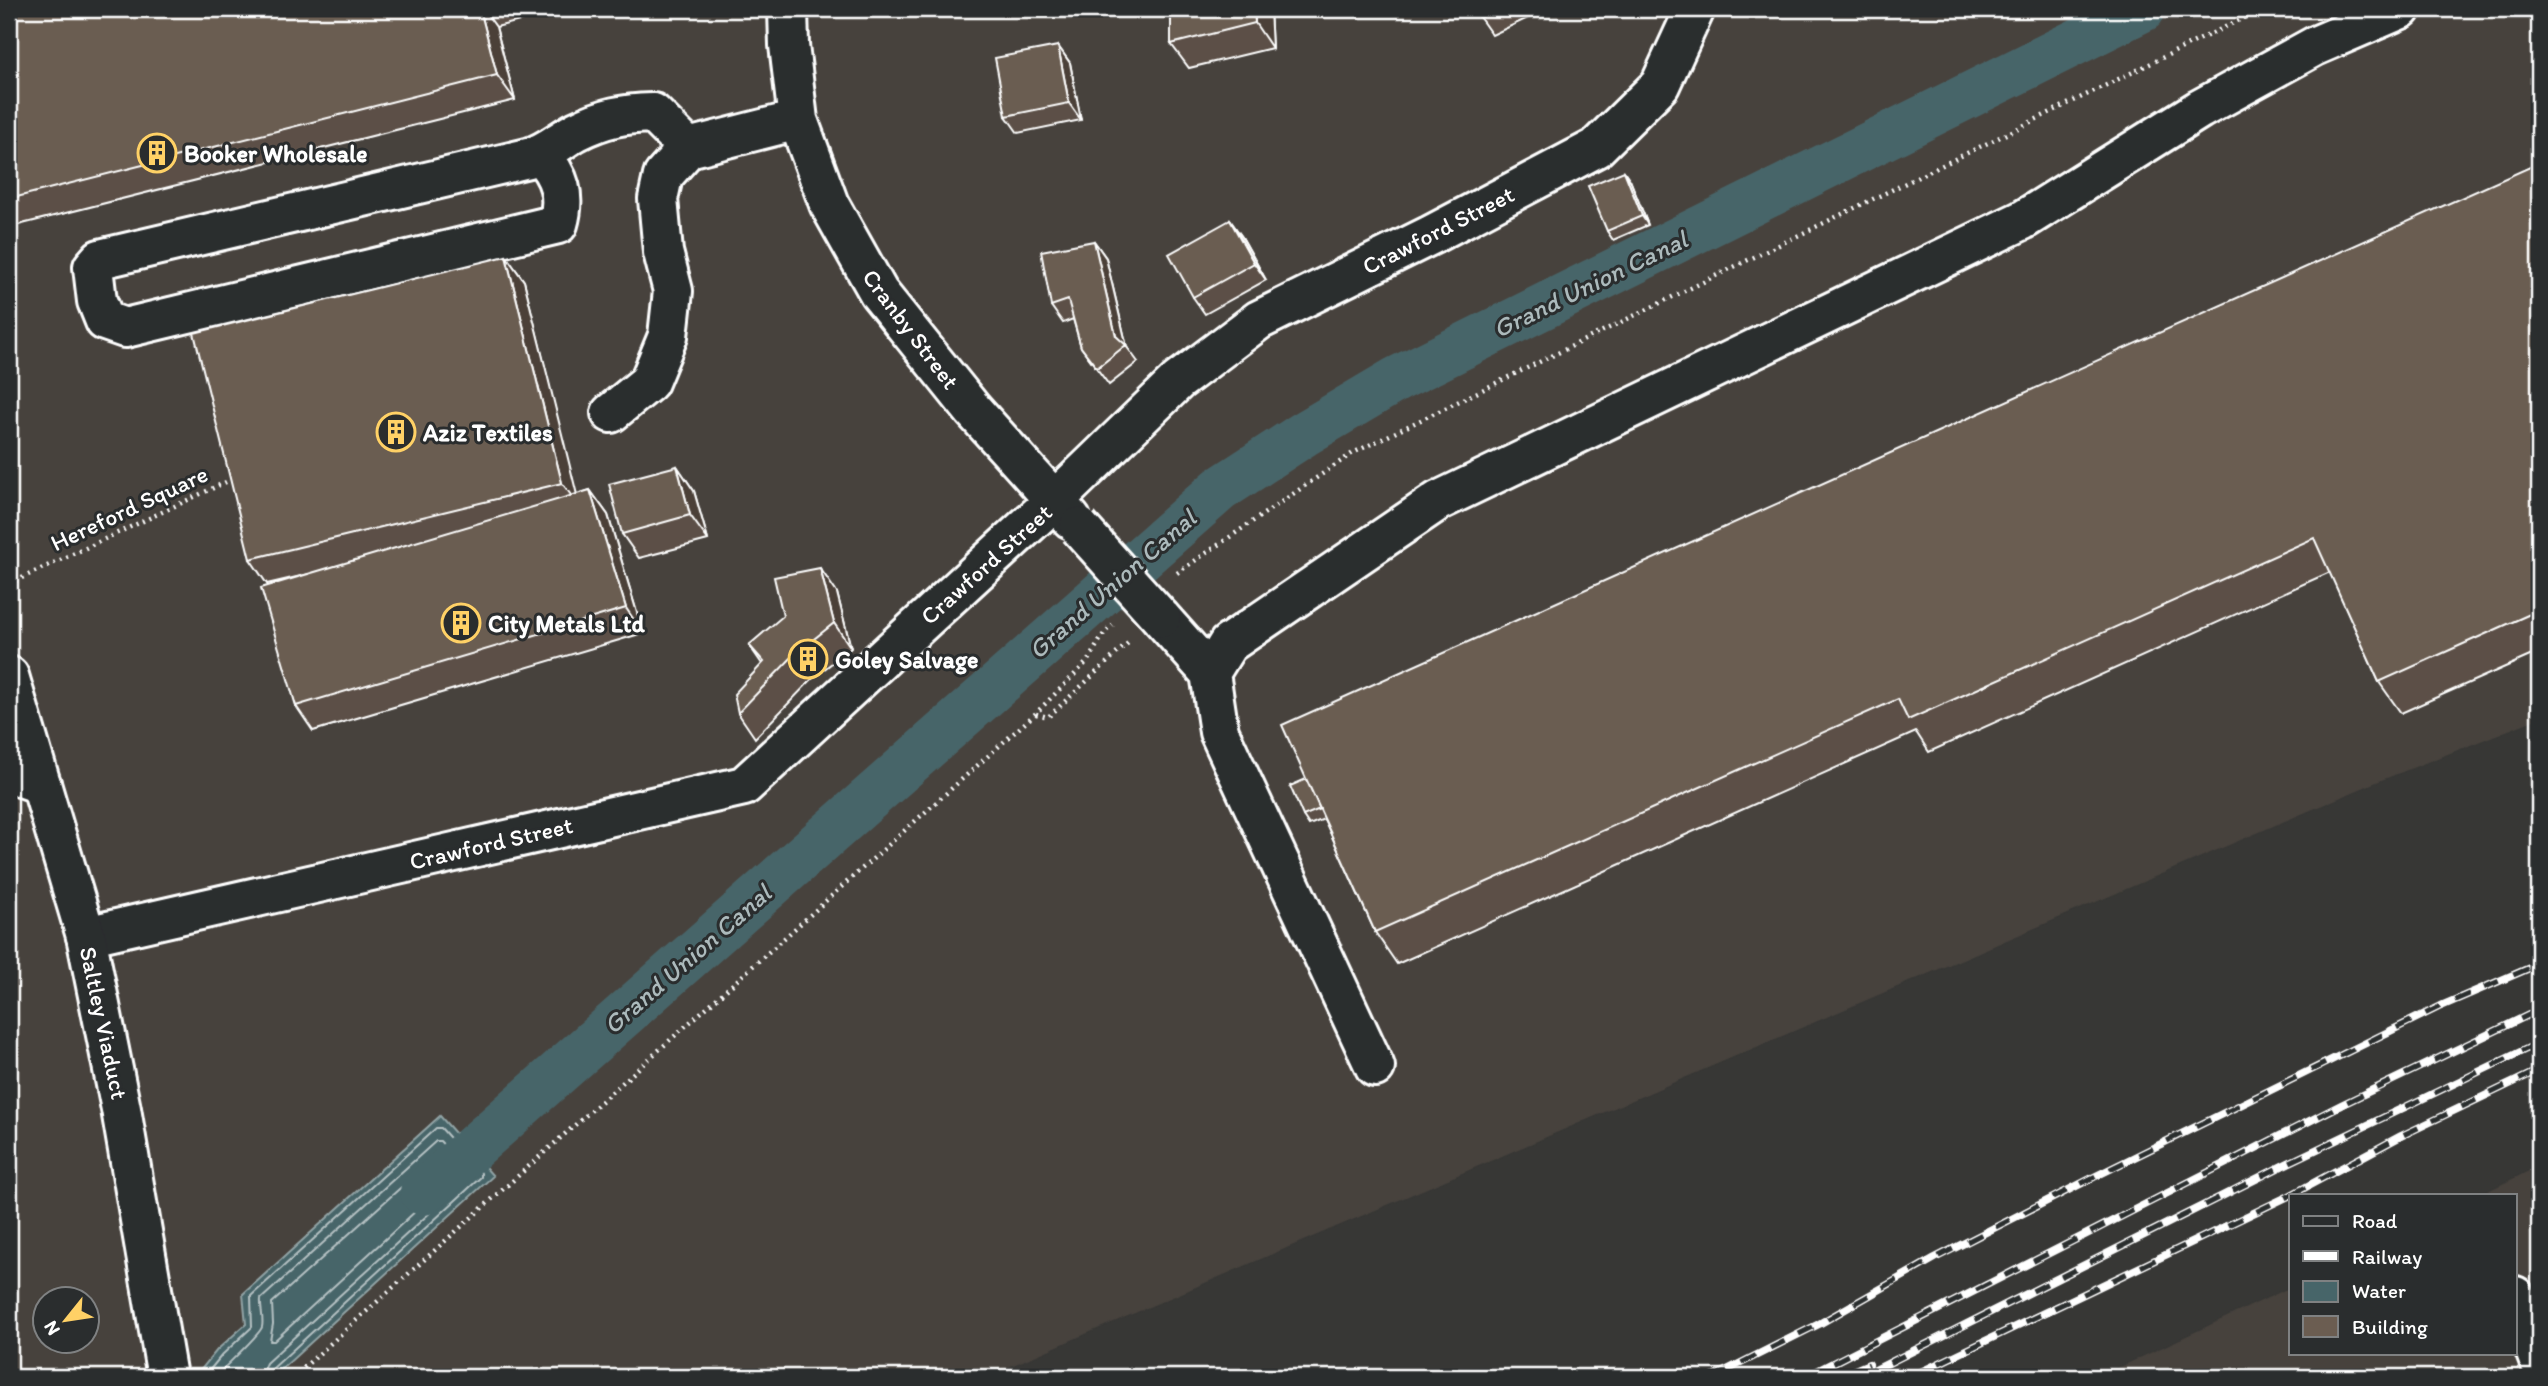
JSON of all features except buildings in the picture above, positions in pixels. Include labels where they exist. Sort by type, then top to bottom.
[{"type":"street","name":"Cranby Street","points":[[788,9],[789,45],[798,120],[829,204],[879,293],[972,410],[1210,673]]},
{"type":"street","name":"Crawford Street","points":[[86,936],[744,786],[1067,514],[1178,381],[1259,320],[1431,235],[1596,148],[1660,85],[1695,9]]},
{"type":"street","points":[[1375,1067],[1316,935],[1219,732],[1210,673],[1228,644],[1438,500],[2023,220],[2211,103],[2315,46],[2402,9]]},
{"type":"street","points":[[540,155],[554,170],[564,205],[558,224],[125,328],[105,321],[97,301],[93,267],[100,259],[540,155],[577,132],[617,115],[653,113],[688,148]]},
{"type":"street","points":[[611,413],[649,382],[668,336],[673,291],[663,252],[658,199],[663,176],[688,148],[798,120]]},
{"type":"street","name":"Saltley Viaduct","points":[[9,676],[25,779],[86,936],[121,1109],[167,1377]]},
{"type":"street","points":[[2516,1299],[2539,1361]]},
{"type":"path","name":"Hereford Square","points":[[9,584],[226,482]]},
{"type":"path","points":[[1035,714],[1048,717],[1129,643],[1134,622],[1156,612]]},
{"type":"shaded area","points":[[9,9],[2539,9],[2539,718],[2374,783],[985,1377],[9,1377]]},
{"type":"shaded area","points":[[2539,1166],[2539,1377],[2099,1377],[2289,1288],[2289,1354],[2516,1354],[2516,1194],[2482,1194]]},
{"type":"water","points":[[440,1116],[493,1176],[273,1377],[195,1377],[217,1350],[246,1324],[243,1294]]},
{"type":"waterway","name":"Grand Union Canal","points":[[423,1192],[1220,489],[1304,434],[1397,379],[2143,9]]},
{"type":"railway","points":[[1713,1377],[1819,1324],[1935,1258],[2096,1176],[2441,1006],[2539,964]]},
{"type":"railway","points":[[1805,1377],[2343,1104],[2539,1010]]},
{"type":"railway","points":[[1861,1377],[2282,1166],[2539,1043]]},
{"type":"railway","points":[[2293,1194],[2401,1136],[2539,1070]]},
{"type":"railway","points":[[1910,1377],[2289,1196]]},
{"type":"railway","points":[[1838,1377],[1869,1364]]},
{"type":"place","name":"Booker Wholesale","points":[[157,153]]},
{"type":"place","name":"Aziz Textiles","points":[[396,432]]},
{"type":"place","name":"City Metals Ltd","points":[[461,623]]},
{"type":"place","name":"Goley Salvage","points":[[808,659]]}]
